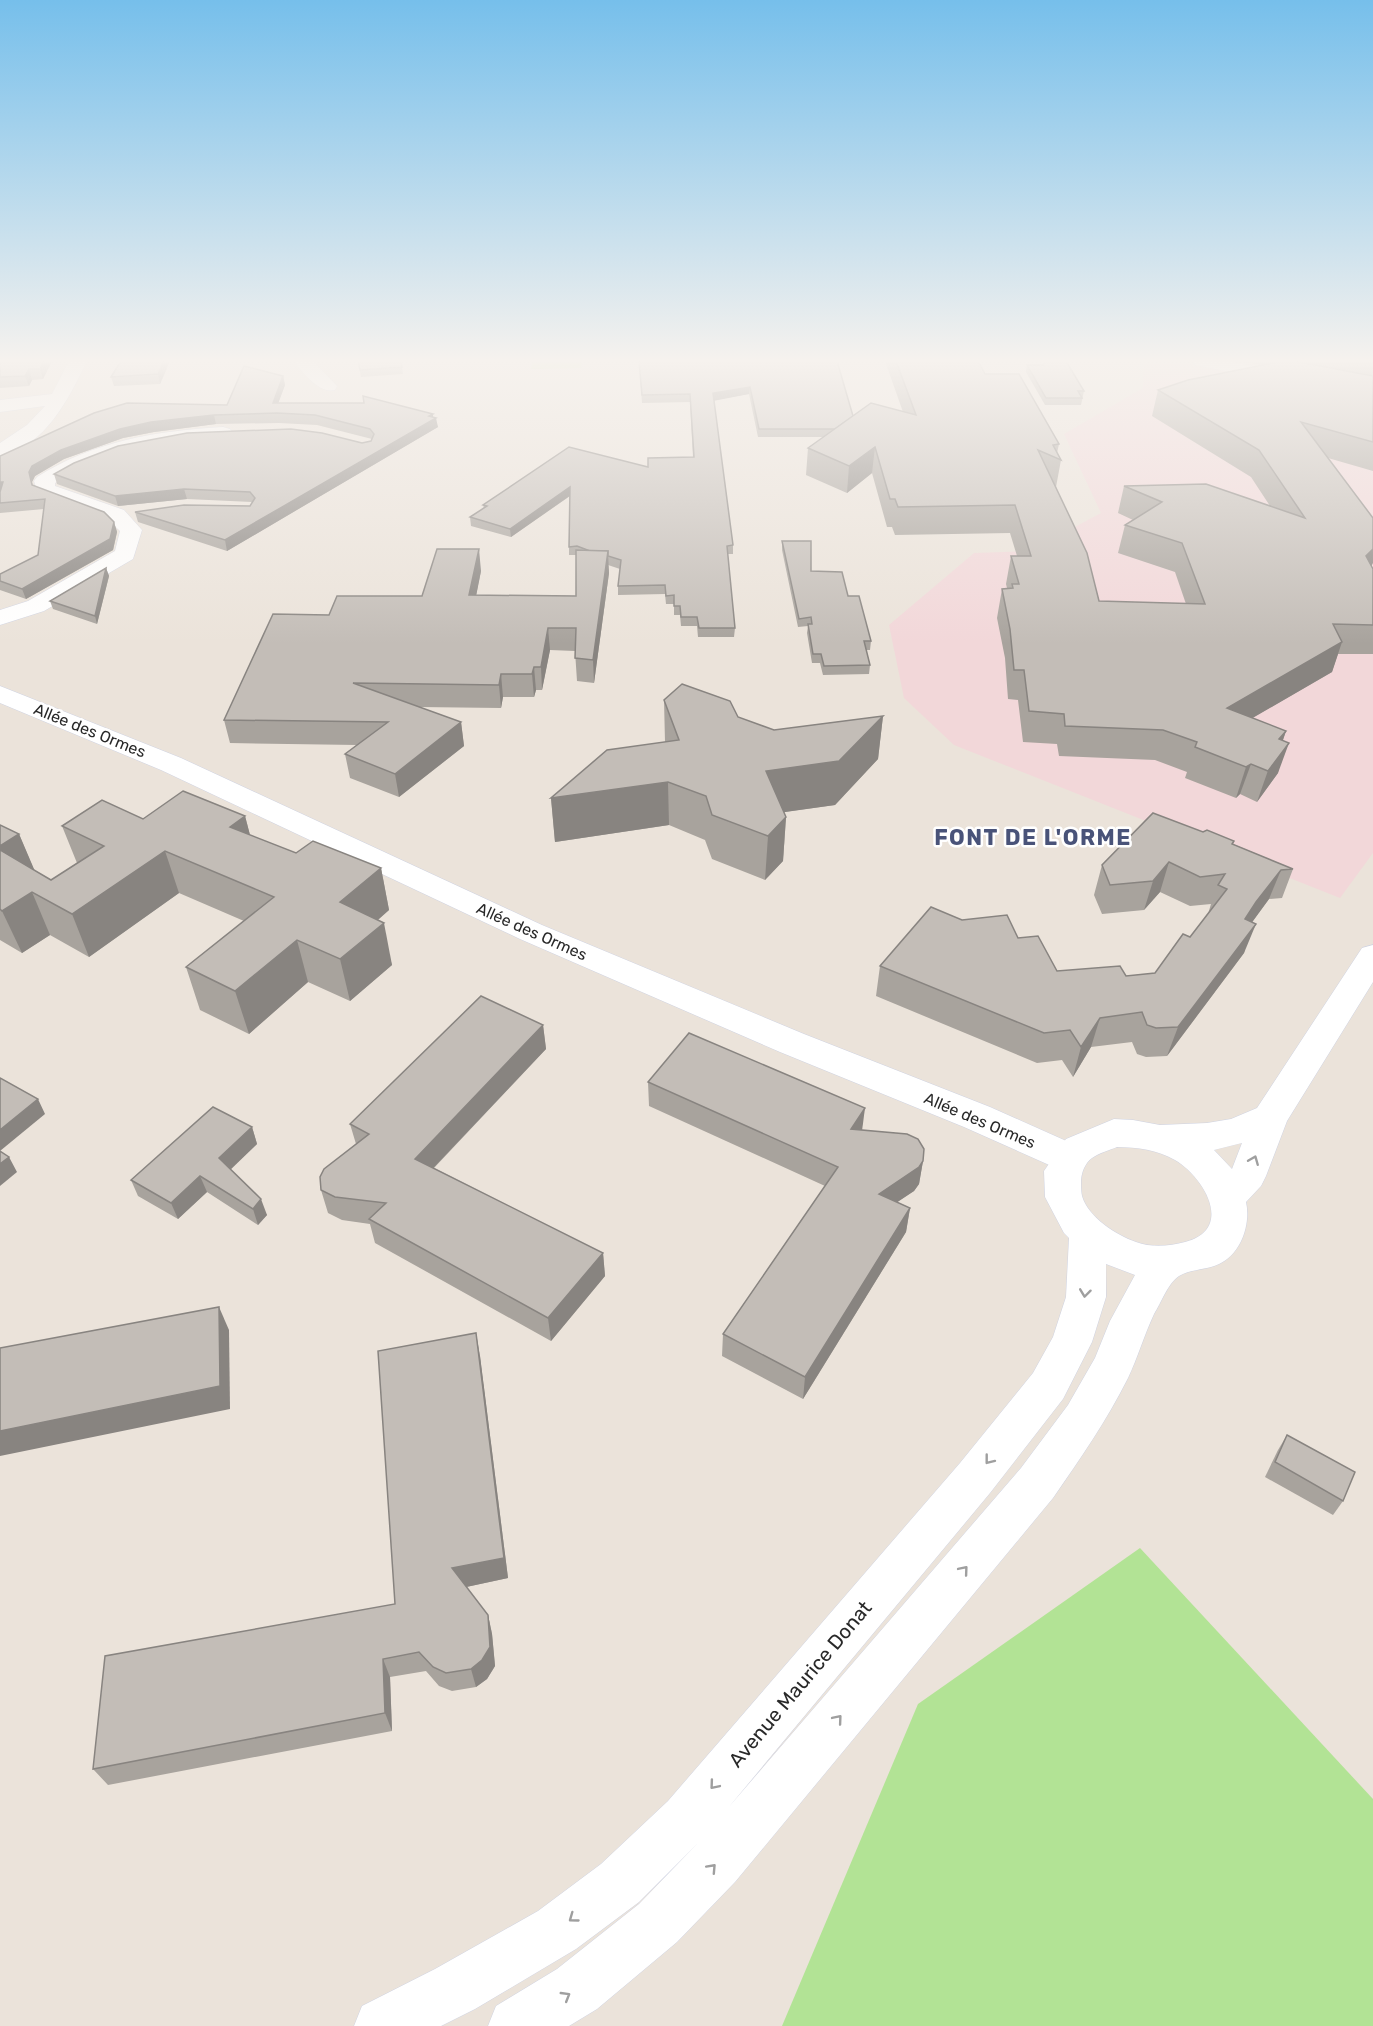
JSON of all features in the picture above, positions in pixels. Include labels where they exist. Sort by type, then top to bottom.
[{"type":"street","points":[[91,456],[44,481],[45,489],[116,515],[140,513]]},
{"type":"street","points":[[0,618],[36,606],[125,554],[131,530],[116,515]]},
{"type":"street","name":"Allée des Ormes","points":[[0,694],[181,769],[531,932],[792,1043],[977,1117],[1069,1158]]},
{"type":"street","points":[[1228,1197],[1248,1176],[1270,1118],[1373,956]]},
{"type":"street","points":[[1156,1137],[1202,1138],[1228,1135],[1270,1118]]},
{"type":"street","points":[[1114,1133],[1135,1133],[1156,1137],[1181,1146],[1202,1160],[1218,1177],[1228,1197],[1231,1217],[1225,1236],[1211,1250],[1191,1261],[1166,1264],[1138,1261],[1111,1251],[1088,1235],[1072,1216],[1063,1196],[1062,1176],[1069,1158],[1080,1147],[1096,1138],[1114,1133]]},
{"type":"street","name":"Avenue Maurice Donat","points":[[382,2026],[455,1989],[556,1930],[620,1883],[686,1819],[975,1478],[1048,1386],[1072,1342],[1086,1297],[1088,1235]]},
{"type":"street","points":[[516,2026],[577,1989],[658,1923],[716,1863],[1037,1483],[1083,1419],[1113,1365],[1130,1321],[1151,1283],[1166,1264]]},
{"type":"shaded area","points":[[1074,456],[1373,456],[1373,853],[1340,898],[954,745],[904,698],[889,625],[974,553],[1030,551],[1101,513]]},
{"type":"green space","points":[[1140,1548],[1373,1799],[1373,2026],[782,2026],[918,1704]]},
{"type":"building","points":[[0,456],[51,456],[32,466],[29,472],[32,485],[104,512],[114,522],[110,539],[22,589],[0,581],[0,574],[38,555],[45,499],[0,503],[3,482],[0,482]]},
{"type":"building","points":[[93,456],[371,456],[225,540],[135,512],[184,505],[250,506],[255,498],[250,492],[184,489],[115,496],[54,474]]},
{"type":"building","points":[[556,456],[603,456],[648,467],[648,458],[721,456],[733,545],[727,546],[735,628],[699,628],[697,617],[681,617],[680,606],[674,606],[674,595],[666,596],[665,585],[618,586],[621,560],[608,556],[608,551],[590,551],[577,546],[569,547],[570,487],[510,529],[470,517],[487,506],[483,505]]},
{"type":"building","points":[[825,456],[863,456],[849,466]]},
{"type":"building","points":[[877,456],[1041,456],[1087,553],[1099,601],[1205,604],[1182,543],[1125,525],[1162,502],[1124,486],[1206,484],[1305,518],[1263,456],[1326,456],[1373,518],[1373,549],[1366,556],[1373,569],[1373,625],[1333,624],[1342,642],[1227,708],[1286,731],[1279,739],[1289,743],[1268,771],[1251,764],[1246,767],[1195,747],[1197,742],[1163,730],[1065,726],[1064,714],[1029,711],[1024,670],[1014,670],[1010,629],[1002,589],[1013,588],[1012,584],[1019,584],[1011,556],[1031,556],[1015,505],[898,507],[895,499],[890,499]]},
{"type":"building","points":[[782,541],[811,541],[811,571],[842,572],[848,596],[859,596],[871,641],[864,641],[870,665],[824,666],[821,654],[813,654],[808,624],[812,624],[811,617],[799,619]]},
{"type":"building","points":[[437,549],[479,549],[469,595],[576,596],[576,550],[608,551],[593,660],[575,658],[576,628],[548,628],[541,667],[534,667],[532,674],[501,674],[499,685],[353,683],[461,722],[395,774],[345,754],[388,722],[224,720],[273,614],[329,615],[337,596],[422,596]]},
{"type":"building","points":[[106,568],[95,616],[50,601]]},
{"type":"building","points":[[682,684],[730,701],[738,717],[774,730],[883,716],[839,761],[766,771],[786,817],[768,836],[712,815],[706,796],[668,782],[551,798],[607,750],[679,740],[664,700]]},
{"type":"building","points":[[183,791],[245,816],[230,827],[296,853],[313,841],[381,868],[340,902],[384,923],[340,959],[297,940],[235,991],[186,967],[274,897],[165,851],[72,914],[32,892],[2,911],[0,909],[0,850],[51,880],[104,846],[62,826],[102,800],[143,819]]},
{"type":"building","points":[[1153,813],[1203,832],[1207,830],[1234,841],[1232,844],[1293,869],[1281,870],[1256,902],[1245,919],[1256,924],[1178,1027],[1156,1028],[1147,1025],[1142,1012],[1100,1018],[1081,1047],[1070,1030],[1044,1033],[880,966],[931,907],[962,920],[1007,915],[1018,938],[1038,936],[1057,971],[1120,966],[1126,976],[1155,973],[1183,934],[1190,937],[1227,889],[1218,885],[1225,874],[1200,877],[1169,862],[1153,881],[1110,885],[1102,865]]},
{"type":"building","points":[[0,825],[19,834],[0,846]]},
{"type":"building","points":[[481,996],[543,1025],[415,1159],[603,1253],[548,1318],[369,1219],[386,1203],[335,1197],[321,1190],[320,1177],[324,1169],[369,1134],[350,1124]]},
{"type":"building","points":[[689,1033],[865,1108],[851,1129],[907,1134],[918,1139],[924,1149],[923,1161],[919,1167],[879,1194],[910,1208],[805,1377],[723,1334],[838,1167],[648,1082]]},
{"type":"building","points":[[0,1078],[38,1099],[0,1130]]},
{"type":"building","points":[[213,1107],[252,1127],[219,1158],[261,1199],[253,1209],[200,1176],[171,1203],[131,1180]]},
{"type":"building","points":[[0,1151],[9,1157],[0,1164]]},
{"type":"building","points":[[219,1307],[220,1386],[0,1431],[0,1348]]},
{"type":"building","points":[[476,1333],[504,1558],[452,1568],[488,1615],[490,1647],[482,1660],[471,1669],[446,1673],[433,1667],[419,1652],[383,1659],[385,1713],[93,1769],[105,1656],[395,1604],[378,1351]]},
{"type":"building","points":[[1287,1435],[1355,1472],[1343,1501],[1275,1462]]},
{"type":"district","name":"FONT DE L'ORME","points":[[1033,837]]}]
